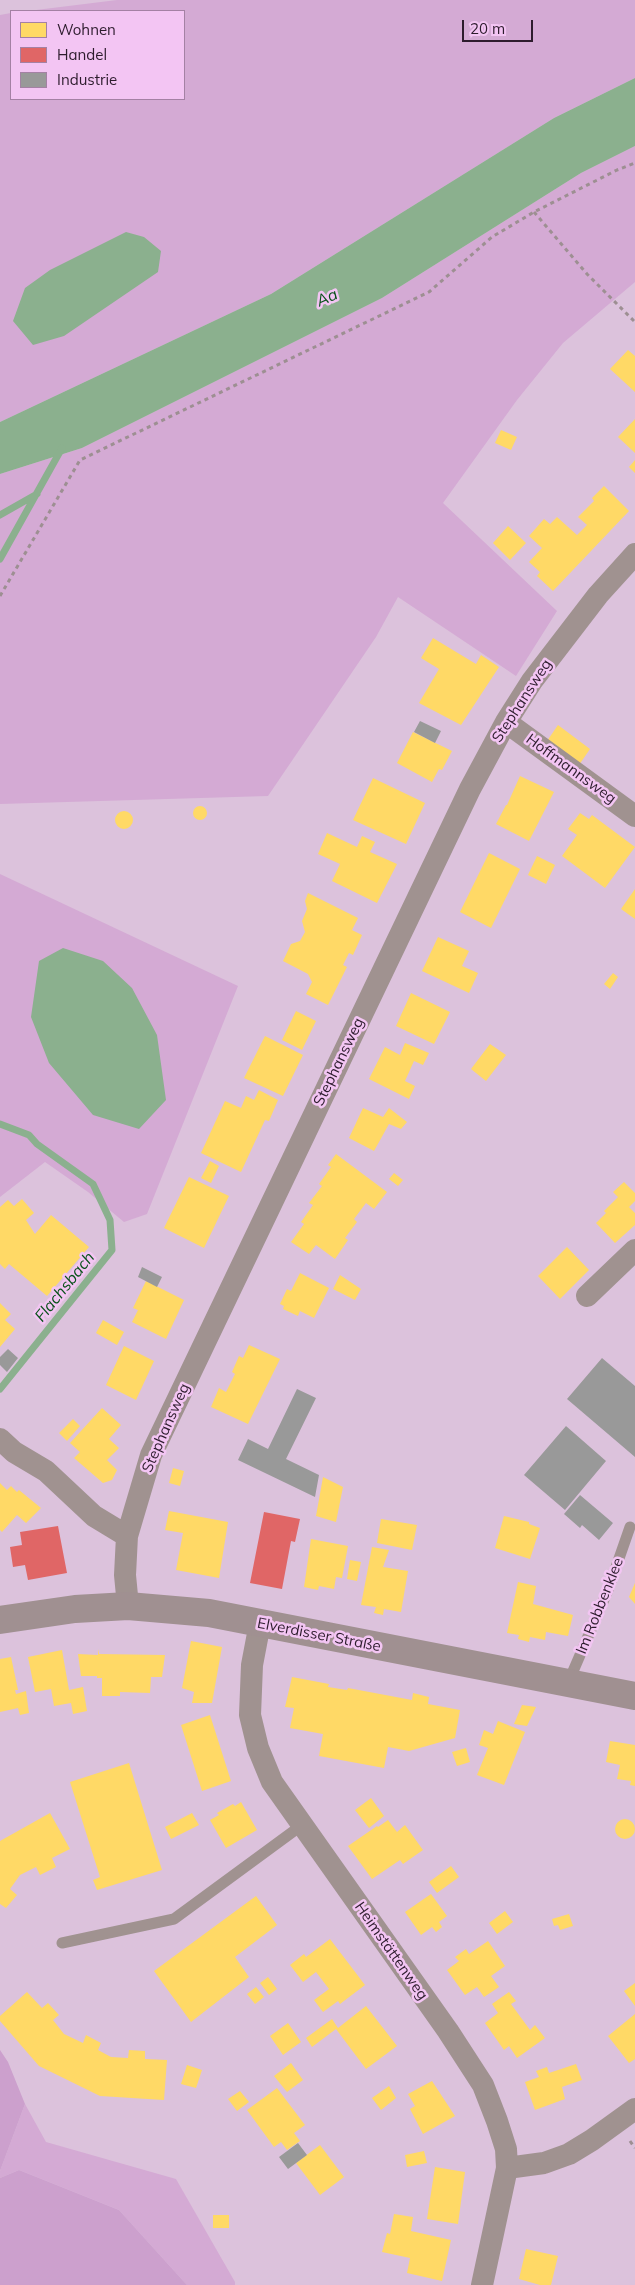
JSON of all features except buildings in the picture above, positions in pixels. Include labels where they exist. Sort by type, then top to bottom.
[{"type":"main road","name":"Elverdisser Straße","points":[[0,1620],[75,1609],[128,1606],[209,1613],[635,1696]]},
{"type":"street","name":"Stephansweg","points":[[128,1606],[125,1576],[127,1536],[151,1455],[466,798],[506,722],[532,681],[598,595],[635,554]]},
{"type":"street","name":"Hoffmannsweg","points":[[506,722],[635,816]]},
{"type":"street","points":[[587,1296],[635,1250]]},
{"type":"street","points":[[0,1439],[14,1452],[46,1471],[94,1516],[127,1536]]},
{"type":"street","name":"Heimstättenweg","points":[[260,1623],[252,1665],[250,1715],[258,1748],[272,1782],[448,2031],[483,2085],[498,2121],[506,2149],[507,2168],[482,2285]]},
{"type":"street","points":[[507,2168],[544,2163],[569,2154],[635,2109]]},
{"type":"lane","name":"Im Robbenklee","points":[[567,1684],[608,1590],[630,1526]]},
{"type":"lane","points":[[62,1943],[174,1919],[302,1825]]},
{"type":"path","points":[[0,596],[80,460],[430,292],[492,237],[534,212],[617,170],[635,163]]},
{"type":"path","points":[[534,212],[587,274],[635,322]]},
{"type":"shaded area","points":[[117,0],[635,0],[635,78],[554,118],[271,294],[0,422],[0,15],[10,13],[10,100],[185,100],[185,10],[36,10]]},
{"type":"shaded area","points":[[635,146],[635,282],[563,343],[517,400],[443,503],[557,611],[516,676],[398,597],[376,637],[268,796],[0,804],[0,474],[82,448],[382,298],[581,173]]},
{"type":"shaded area","points":[[0,874],[238,986],[147,1214],[124,1222],[88,1192],[45,1162],[0,1197]]},
{"type":"shaded area","points":[[0,2050],[8,2062],[25,2104],[0,2171]]},
{"type":"shaded area","points":[[25,2104],[46,2142],[176,2179],[235,2285],[187,2285],[119,2210],[19,2170],[0,2178],[0,2171]]},
{"type":"shaded area","points":[[19,2170],[119,2210],[187,2285],[0,2285],[0,2178]]},
{"type":"water","name":"Aa","points":[[635,78],[635,146],[581,173],[382,298],[82,448],[0,474],[0,422],[271,294],[554,118]]},
{"type":"water","points":[[126,232],[144,237],[161,251],[158,272],[64,336],[33,345],[13,321],[25,288],[50,270]]},
{"type":"water","points":[[63,948],[103,961],[132,988],[157,1035],[166,1100],[139,1129],[93,1115],[49,1063],[31,1017],[39,961]]},
{"type":"waterway","name":"Flachsbach","points":[[0,559],[62,448]]},
{"type":"waterway","name":"Flachsbach","points":[[0,515],[37,494]]},
{"type":"waterway","name":"Flachsbach","points":[[0,1124],[29,1135],[37,1144],[93,1184],[110,1220],[112,1250],[0,1389]]}]
